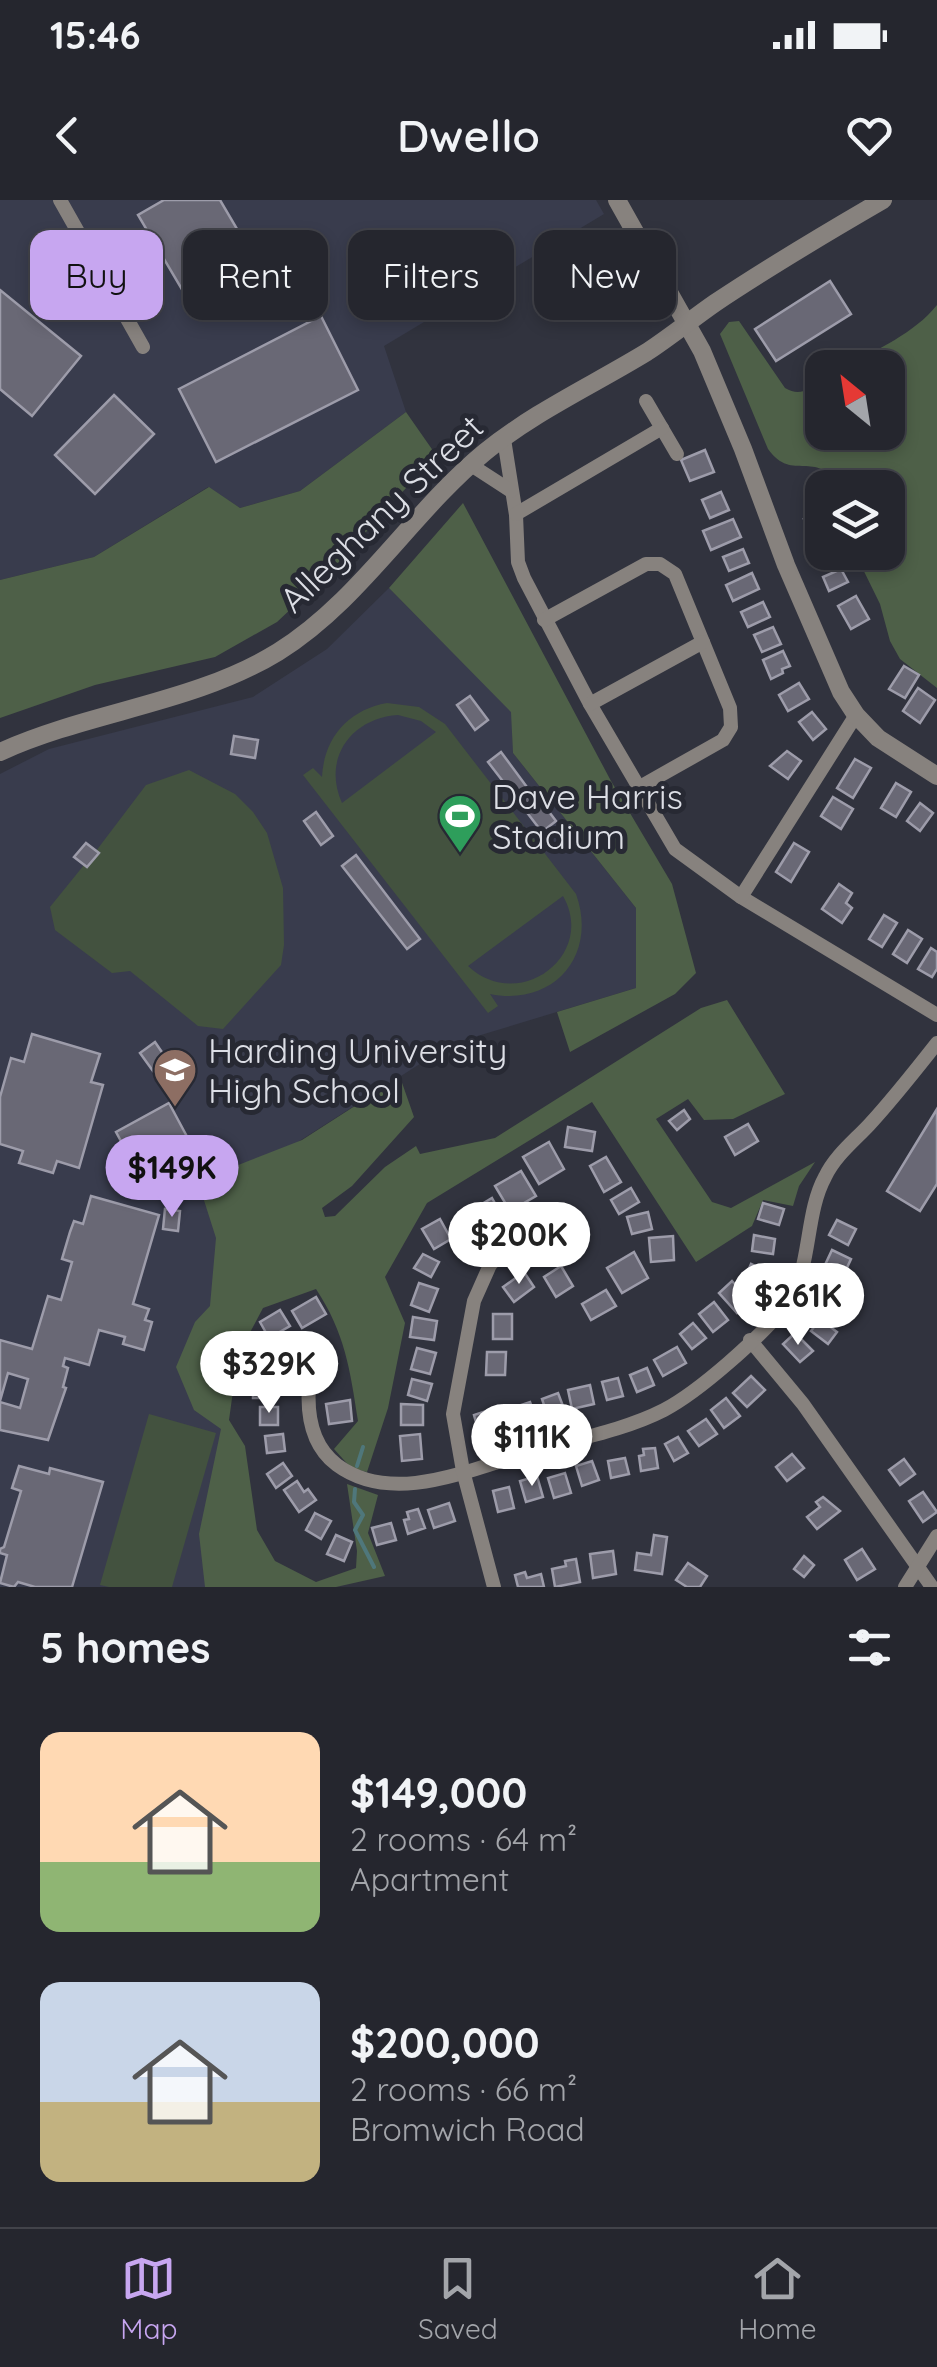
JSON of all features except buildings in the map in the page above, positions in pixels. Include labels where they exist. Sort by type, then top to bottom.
[{"type":"street","points":[[60,200],[143,348]]},
{"type":"street","points":[[617,200],[688,323],[744,449],[822,652],[856,714],[878,738],[937,776]]},
{"type":"street","name":"Alleghany Street","points":[[0,752],[68,724],[220,681],[277,652],[322,619],[472,465],[504,439],[883,200]]},
{"type":"street","points":[[646,401],[677,454]]},
{"type":"street","points":[[516,514],[662,428]]},
{"type":"street","points":[[504,439],[516,514],[518,562],[544,620],[675,850],[741,896],[937,1015]]},
{"type":"street","points":[[472,465],[510,491]]},
{"type":"street","points":[[544,620],[638,567],[660,564],[675,574],[732,718],[729,732],[720,742],[638,788]]},
{"type":"street","points":[[590,704],[703,642]]},
{"type":"street","points":[[741,896],[856,714]]},
{"type":"street","points":[[310,1376],[308,1407],[312,1430],[324,1452],[362,1480],[401,1485],[462,1471],[661,1411],[788,1305],[812,1211],[826,1174],[937,1043]]},
{"type":"street","points":[[494,1587],[455,1436],[454,1403],[474,1301],[483,1276],[498,1255],[518,1240],[573,1222]]},
{"type":"street","points":[[750,1340],[802,1404],[932,1587]]},
{"type":"street","points":[[905,1587],[937,1536]]},
{"type":"shaded area","points":[[0,200],[596,200],[604,214],[577,230],[534,230],[534,256],[514,268],[514,230],[348,230],[348,320],[427,320],[384,346],[406,412],[300,491],[240,508],[208,487],[94,557],[0,580]]},
{"type":"shaded area","name":"Harding University High School","points":[[389,588],[512,712],[513,753],[636,908],[636,988],[451,1044],[237,1181],[217,1319],[249,1587],[0,1587],[0,774],[49,749],[253,697],[327,649]]},
{"type":"green space","points":[[937,305],[937,688],[900,659],[863,570],[905,570],[905,470],[822,470],[777,459],[768,449],[720,334],[729,322],[739,321],[785,388],[805,390],[805,450],[905,450],[905,350],[876,350]]},
{"type":"green space","points":[[406,412],[436,455],[327,575],[277,622],[215,657],[95,685],[0,718],[0,580],[94,557],[209,487],[240,508],[300,491]]},
{"type":"green space","points":[[463,503],[611,781],[672,884],[696,973],[675,994],[570,1052],[557,1012],[636,988],[636,908],[513,753],[511,712],[389,588]]},
{"type":"green space","points":[[387,703],[419,707],[445,724],[576,894],[581,937],[565,972],[551,984],[513,996],[490,994],[498,1006],[488,1013],[303,775],[313,768],[322,777],[333,738],[350,719]],"holes":[[[398,715],[421,721],[436,732],[342,803],[336,771],[345,744],[367,724]],[[563,896],[571,918],[570,939],[561,957],[547,971],[529,981],[509,984],[488,979],[468,966]]]},
{"type":"green space","points":[[189,770],[235,794],[253,812],[267,833],[283,888],[281,965],[223,1029],[198,1026],[130,971],[112,973],[55,930],[50,907],[84,865],[87,867],[146,785]]},
{"type":"green space","points":[[727,1000],[785,1094],[733,1119],[704,1120],[688,1099],[656,1119],[712,1202],[731,1208],[815,1162],[799,1186],[793,1206],[763,1200],[752,1226],[696,1262],[592,1102],[427,1203],[385,1277],[405,1323],[388,1408],[367,1472],[351,1468],[334,1449],[358,1421],[340,1336],[316,1289],[263,1308],[238,1355],[229,1420],[245,1446],[257,1530],[275,1561],[316,1582],[356,1568],[347,1484],[378,1495],[368,1533],[385,1576],[336,1587],[205,1587],[199,1534],[221,1429],[194,1410],[176,1367],[195,1322],[210,1306],[216,1238],[202,1194],[218,1173],[302,1140],[400,1077],[414,1117],[352,1186],[322,1208],[325,1217],[335,1216],[385,1167],[416,1146],[420,1154],[495,1138],[701,1008]]},
{"type":"green space","points":[[149,1414],[216,1433],[172,1587],[100,1585]]},
{"type":"waterway","points":[[357,1466],[363,1447]]},
{"type":"waterway","points":[[355,1489],[354,1502],[363,1515],[355,1530],[374,1567]]},
{"type":"place","name":"Dave Harris Stadium","points":[[460,854]]},
{"type":"place","name":"Harding University High School","points":[[175,1108]]}]
